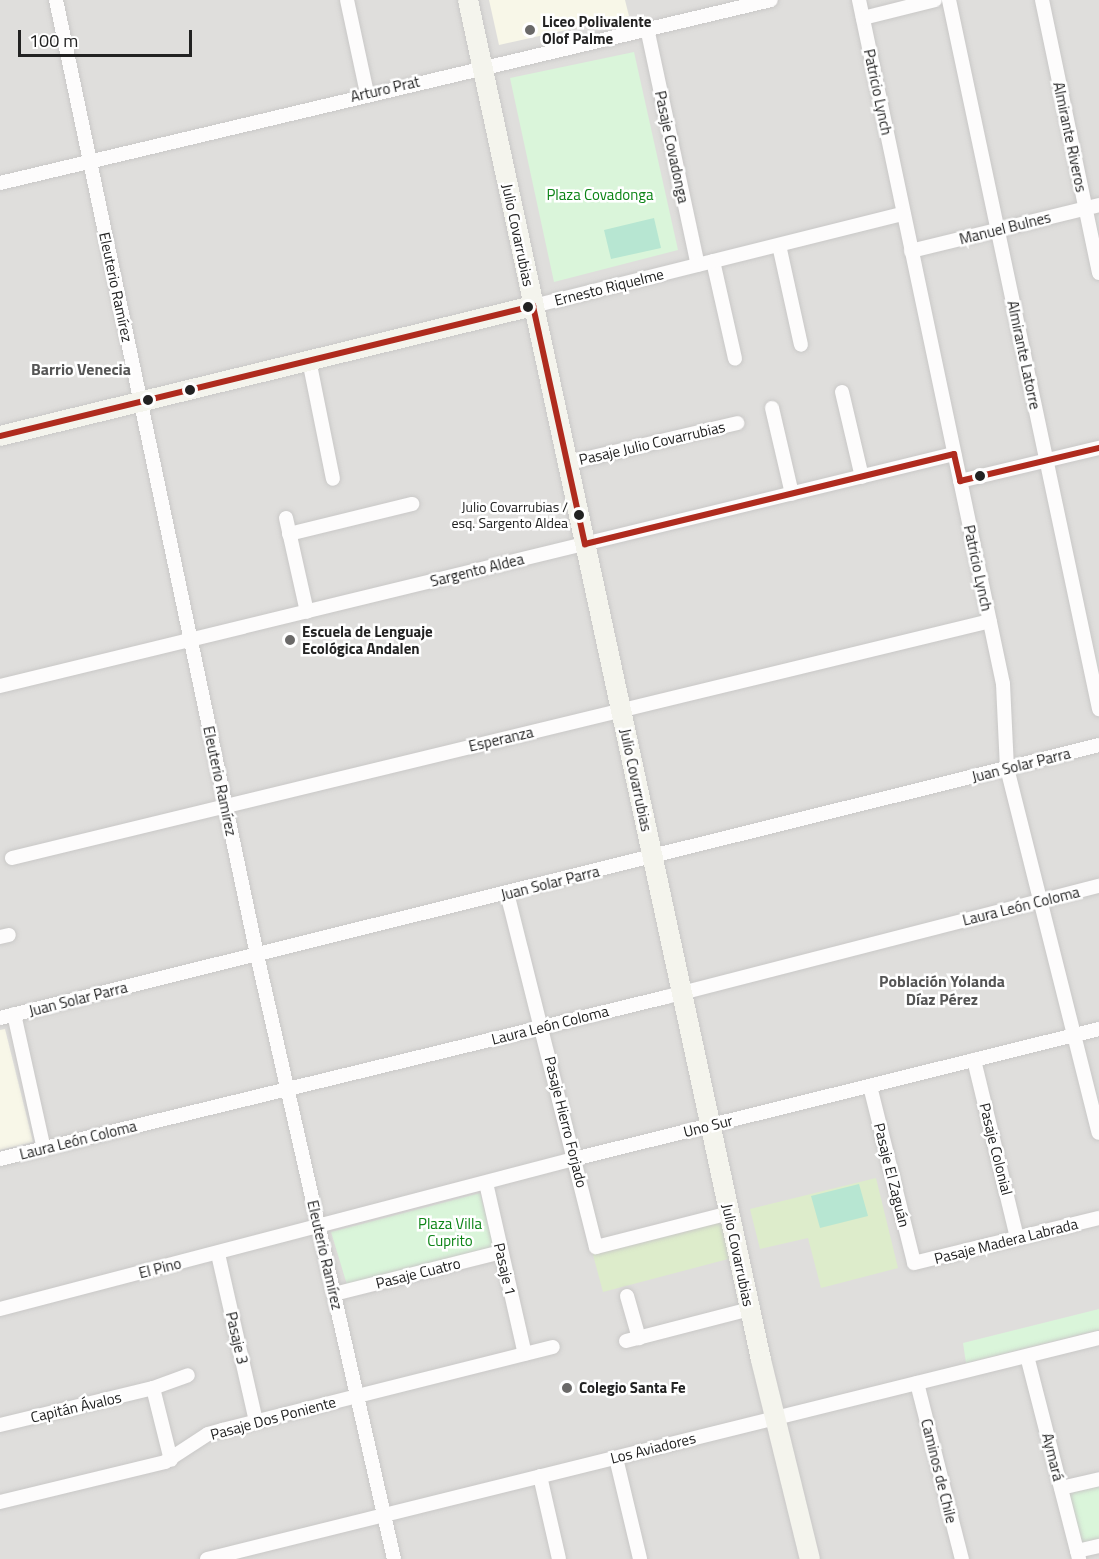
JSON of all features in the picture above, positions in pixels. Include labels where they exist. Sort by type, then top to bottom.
[{"type":"street","name":"Eleuterio Ramírez","points":[[56,0],[257,955],[394,1559]]},
{"type":"street","points":[[347,0],[367,93]]},
{"type":"street","name":"Julio Covarrubias","points":[[468,0],[750,1309],[810,1559]]},
{"type":"street","name":"Arturo Prat","points":[[0,183],[367,93],[771,0]]},
{"type":"street","name":"Patricio Lynch","points":[[859,0],[1006,700],[1007,768],[1099,1133]]},
{"type":"street","points":[[863,18],[935,0]]},
{"type":"street","name":"Almirante Latorre","points":[[949,0],[1099,709]]},
{"type":"street","name":"Almirante Riveros","points":[[1042,0],[1092,207],[1099,273]]},
{"type":"street","name":"Pasaje Covadonga","points":[[647,28],[698,265]]},
{"type":"street","name":"Manuel Bulnes","points":[[911,251],[1092,207]]},
{"type":"street","name":"Ernesto Riquelme","points":[[0,436],[903,214]]},
{"type":"street","points":[[779,245],[801,345]]},
{"type":"street","points":[[714,261],[735,359]]},
{"type":"street","points":[[309,360],[333,478]]},
{"type":"street","points":[[842,392],[862,477]]},
{"type":"street","points":[[772,408],[792,494]]},
{"type":"street","name":"Pasaje Julio Covarrubias","points":[[567,464],[737,423]]},
{"type":"street","points":[[960,481],[1099,448]]},
{"type":"street","name":"Sargento Aldea","points":[[0,686],[954,454]]},
{"type":"street","points":[[290,534],[412,504]]},
{"type":"street","points":[[286,518],[307,612]]},
{"type":"street","name":"Esperanza","points":[[12,858],[990,621]]},
{"type":"street","name":"Juan Solar Parra","points":[[0,1018],[653,858],[1099,745]]},
{"type":"street","name":"Laura León Coloma","points":[[0,1159],[682,993],[1099,886]]},
{"type":"street","name":"Pasaje Hierro Forjado","points":[[507,893],[596,1246],[729,1213]]},
{"type":"street","points":[[14,1014],[44,1149]]},
{"type":"street","name":"Uno Sur","points":[[319,1227],[574,1159],[1099,1029]]},
{"type":"street","name":"Pasaje Colonial","points":[[974,1060],[1017,1238]]},
{"type":"street","name":"Pasaje El Zaguán","points":[[870,1086],[914,1263]]},
{"type":"street","name":"Pasaje 1","points":[[486,1183],[525,1354]]},
{"type":"street","name":"Pasaje Madera Labrada","points":[[914,1263],[1099,1218]]},
{"type":"street","name":"El Pino","points":[[0,1309],[319,1227]]},
{"type":"street","name":"Pasaje Cuatro","points":[[334,1294],[501,1252]]},
{"type":"street","name":"Pasaje 3","points":[[218,1254],[256,1421]]},
{"type":"street","points":[[627,1296],[632,1340],[750,1309]]},
{"type":"street","name":"Los Aviadores","points":[[215,1558],[384,1514],[1099,1338]]},
{"type":"street","name":"Pasaje Dos Poniente","points":[[0,1502],[171,1460],[208,1434],[553,1347]]},
{"type":"street","name":"Aymará","points":[[1027,1356],[1078,1555]]},
{"type":"street","name":"Capitán Ávalos","points":[[0,1425],[153,1388],[188,1375]]},
{"type":"street","name":"Caminos de Chile","points":[[917,1383],[962,1559]]},
{"type":"street","points":[[153,1388],[171,1460]]},
{"type":"street","points":[[616,1458],[640,1559]]},
{"type":"street","points":[[540,1476],[559,1559]]},
{"type":"street","points":[[1061,1488],[1099,1479]]},
{"type":"street","points":[[1078,1555],[1099,1546]]},
{"type":"shaded area","points":[[0,0],[1099,0],[1099,1559],[0,1559]]},
{"type":"shaded area","name":"Liceo Polivalente Olof Palme","points":[[489,0],[625,0],[629,16],[499,45]]},
{"type":"shaded area","points":[[5,1029],[33,1142],[0,1150],[0,1030]]},
{"type":"green space","name":"Plaza Covadonga","points":[[634,52],[678,250],[554,282],[510,78]]},
{"type":"green space","points":[[654,218],[661,248],[611,259],[604,230]]},
{"type":"green space","points":[[876,1178],[898,1268],[821,1288],[808,1238],[760,1249],[750,1209]]},
{"type":"green space","points":[[859,1184],[868,1216],[820,1228],[811,1196]]},
{"type":"green space","name":"Plaza Villa Cuprito","points":[[480,1193],[494,1247],[348,1288],[331,1232]]},
{"type":"green space","points":[[722,1217],[732,1258],[603,1292],[592,1251]]},
{"type":"green space","points":[[1099,1309],[1099,1330],[966,1363],[963,1343]]},
{"type":"green space","points":[[1099,1481],[1099,1544],[1078,1549],[1063,1490]]},
{"type":"transit line","points":[[0,436],[533,306],[585,544],[954,454],[960,481],[1099,448]]},
{"type":"place","name":"Liceo Polivalente Olof Palme","points":[[530,30]]},
{"type":"place","name":"Julio Covarrubias / esq. Sargento Aldea","points":[[579,515]]},
{"type":"place","name":"Escuela de Lenguaje Ecológica Andalen","points":[[290,640]]},
{"type":"place","name":"Colegio Santa Fe","points":[[567,1388]]},
{"type":"district","name":"Barrio Venecia","points":[[81,369]]},
{"type":"district","name":"Población Yolanda Díaz Pérez","points":[[942,990]]}]
